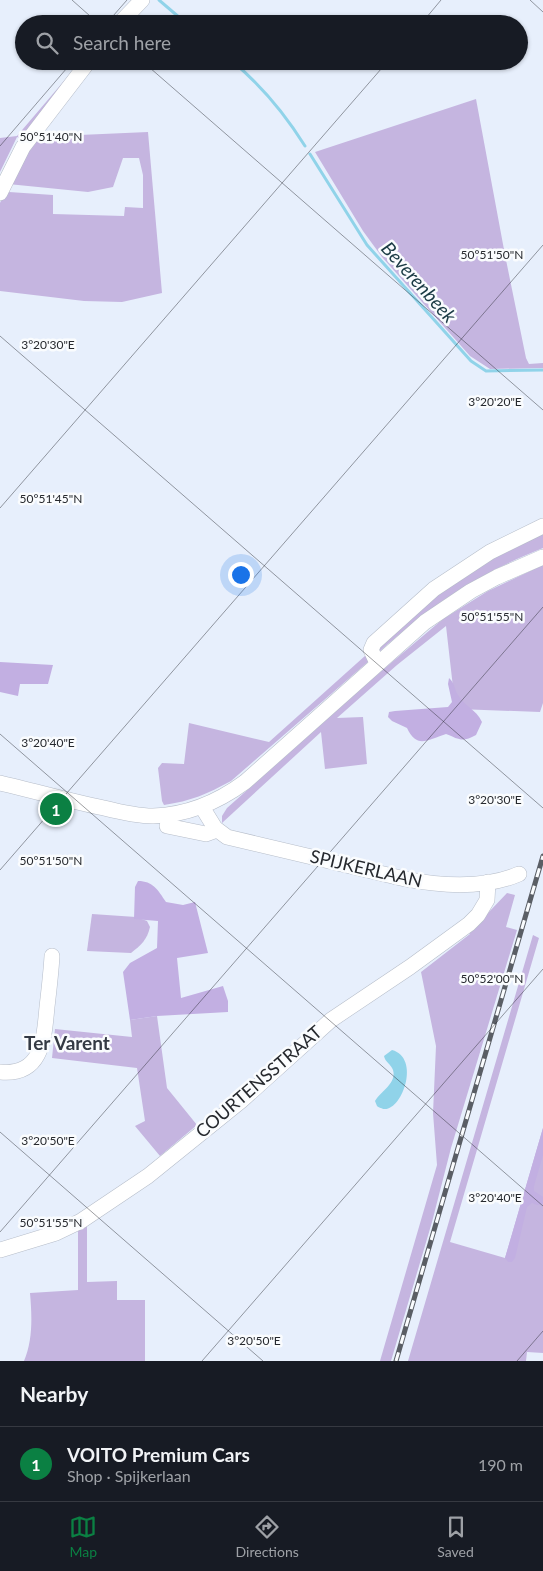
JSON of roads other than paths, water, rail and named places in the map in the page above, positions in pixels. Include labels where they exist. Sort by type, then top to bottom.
[{"type":"street","points":[[128,15],[142,0]]},
{"type":"street","points":[[0,193],[23,147],[83,70]]},
{"type":"street","points":[[377,663],[371,650],[374,642],[420,599],[490,552],[543,526]]},
{"type":"street","points":[[0,783],[135,815],[169,815],[202,807],[232,792],[245,782],[405,638],[447,606],[498,577],[543,557]]},
{"type":"street","points":[[202,807],[217,830]]},
{"type":"street","name":"SPIJKERLAAN","points":[[167,826],[206,834],[217,830],[227,837],[234,839],[430,884],[454,885],[488,882],[510,878],[519,874]]},
{"type":"street","name":"COURTENSSTRAAT","points":[[0,1250],[56,1233],[81,1221],[148,1176],[241,1101],[331,1020],[410,967],[469,924],[484,906],[488,894],[488,882]]},
{"type":"street","points":[[0,1072],[23,1068],[35,1058],[43,1046],[52,956]]},
{"type":"water","points":[[392,1050],[401,1055],[406,1063],[406,1083],[397,1102],[391,1107],[384,1109],[377,1106],[375,1101],[393,1079],[393,1070],[384,1056]]},
{"type":"waterway","name":"Beverenbeek","points":[[159,0],[176,15]]},
{"type":"waterway","name":"Beverenbeek","points":[[242,70],[272,100],[305,146]]},
{"type":"waterway","name":"Beverenbeek","points":[[310,154],[367,245],[471,361],[486,371],[543,370]]},
{"type":"railway","points":[[396,1361],[543,856]]},
{"type":"place","name":"VOITO Premium Cars","points":[[56,809]]},
{"type":"district","name":"Ter Varent","points":[[67,1043]]}]
